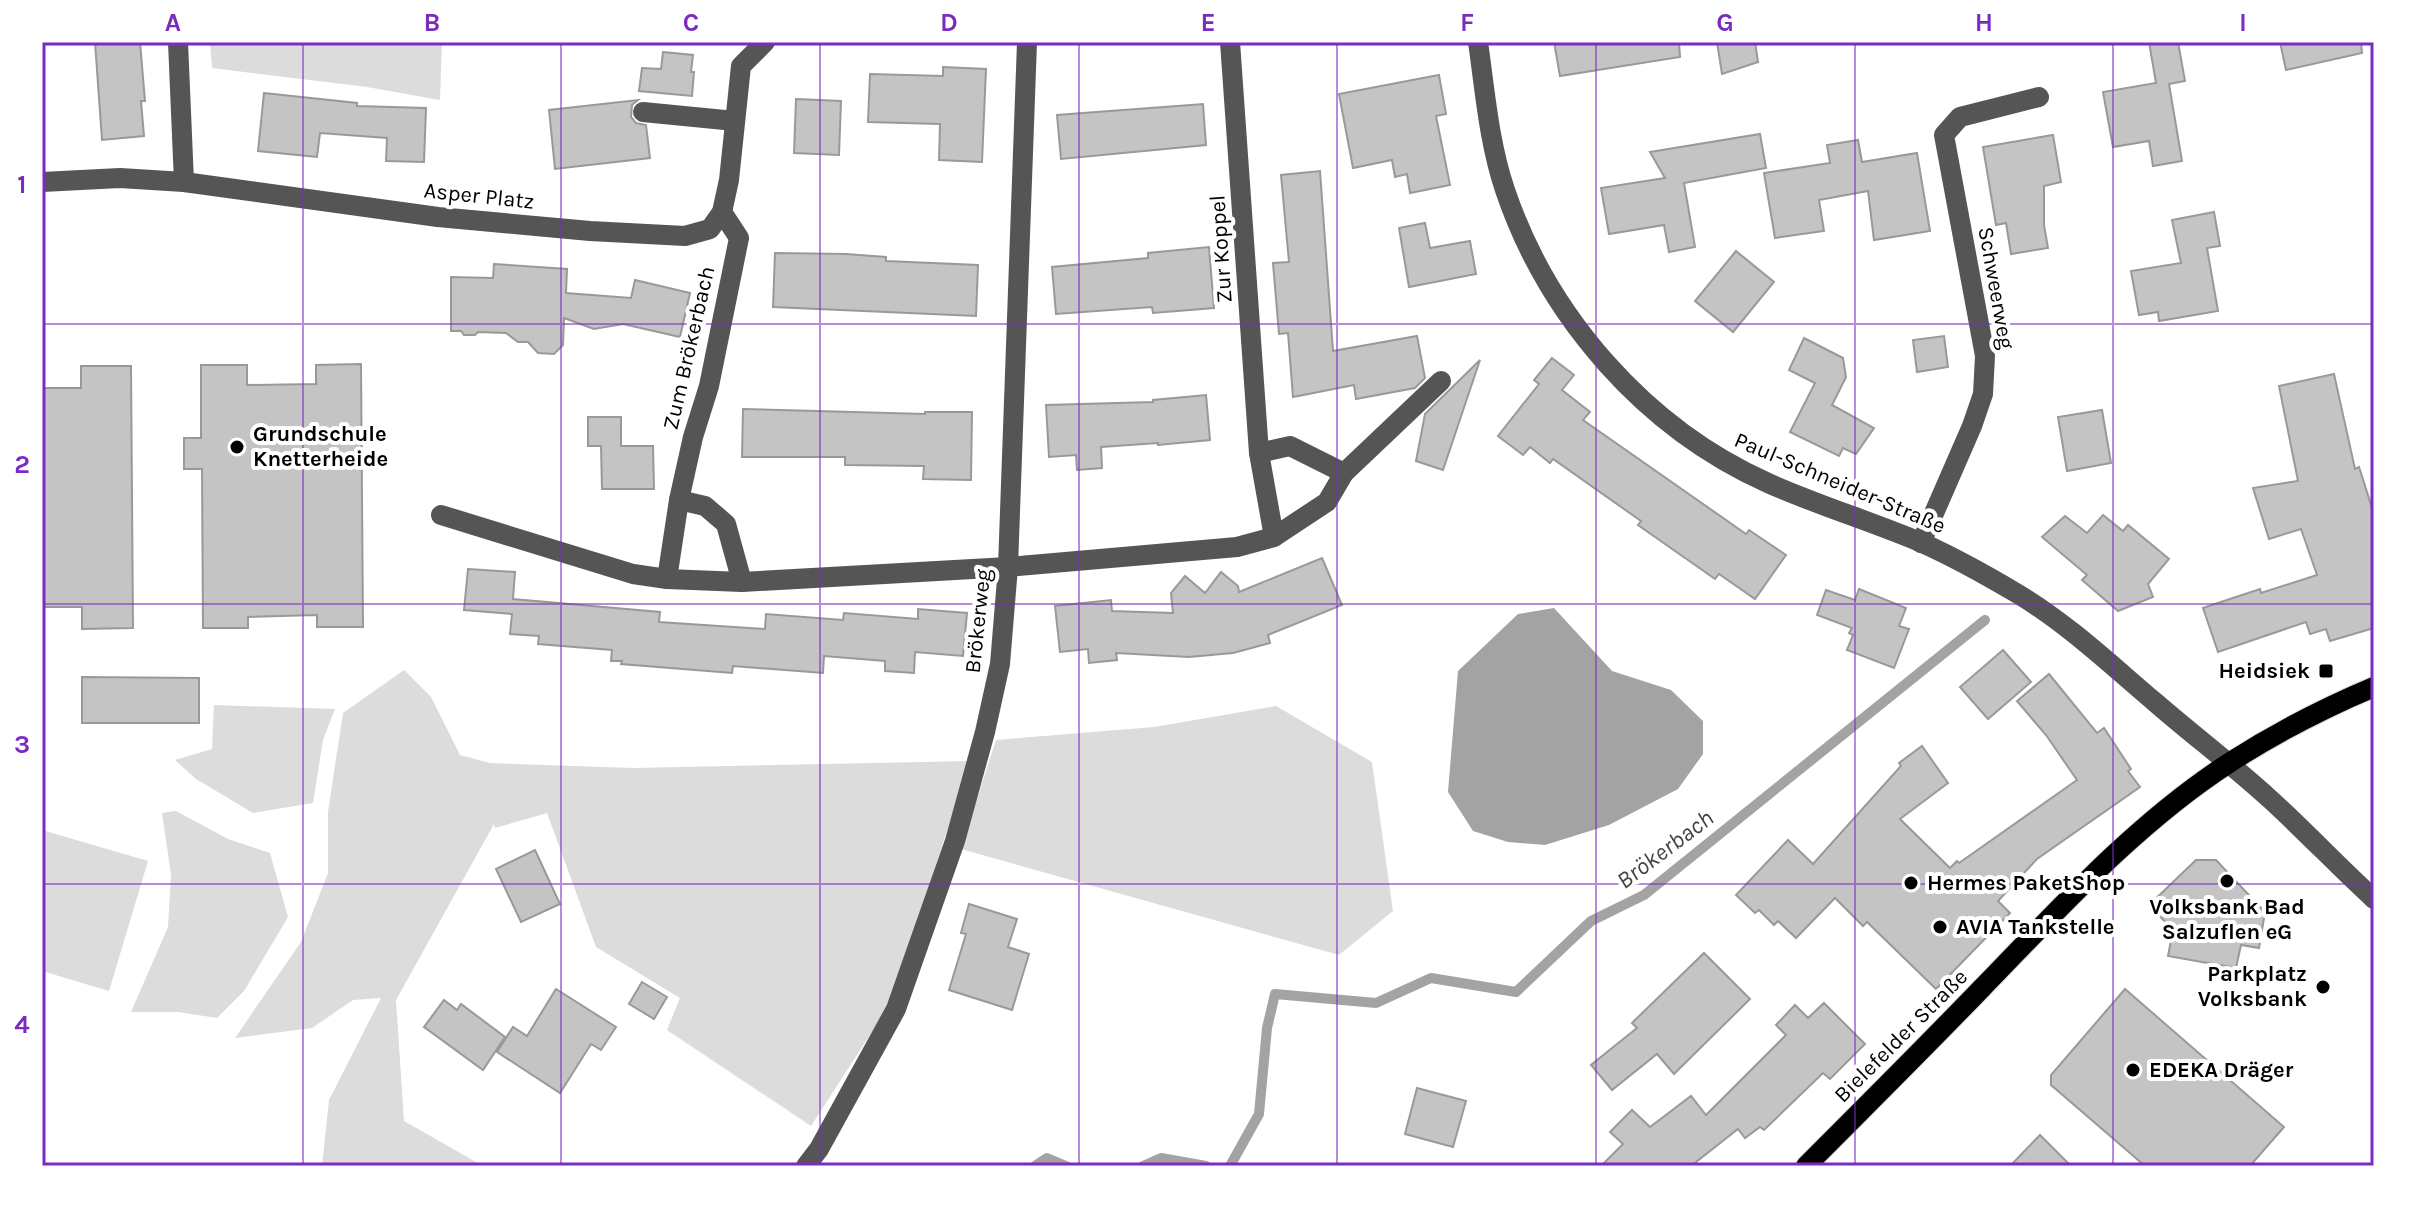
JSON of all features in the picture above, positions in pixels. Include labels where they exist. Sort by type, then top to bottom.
[{"type":"main road","name":"Bielefelder Straße","points":[[1806,1166],[2118,851],[2228,763],[2284,731],[2374,687]]},
{"type":"street","points":[[178,42],[184,182]]},
{"type":"street","points":[[722,212],[729,180],[741,66],[765,42]]},
{"type":"street","name":"Brökerweg","points":[[806,1166],[819,1149],[896,1009],[955,841],[1000,664],[1008,567],[1027,42]]},
{"type":"street","name":"Zur Koppel","points":[[1230,42],[1259,453],[1274,537]]},
{"type":"street","name":"Paul-Schneider-Straße","points":[[1478,42],[1504,188],[1549,285],[1580,331],[1615,374],[1660,415],[1711,453],[1767,483],[1921,543],[2021,596],[2077,635],[2228,763],[2374,899]]},
{"type":"street","name":"Schweerweg","points":[[1921,543],[1972,426],[1984,381],[1985,356],[1944,135],[1960,117],[2039,97]]},
{"type":"street","points":[[643,112],[735,121]]},
{"type":"street","name":"Asper Platz","points":[[42,182],[120,178],[184,182],[438,217],[685,236],[710,229],[722,212]]},
{"type":"street","name":"Zum Brökerbach","points":[[667,579],[679,500],[693,437],[709,386],[739,238],[722,212]]},
{"type":"street","points":[[441,515],[633,574],[667,579],[742,582],[1008,567],[1237,547],[1274,537],[1327,502],[1344,473],[1441,381]]},
{"type":"street","points":[[1259,453],[1290,446],[1344,473]]},
{"type":"street","points":[[679,500],[705,506],[726,524],[742,582]]},
{"type":"shaded area","points":[[210,42],[442,42],[440,100],[367,87],[212,68]]},
{"type":"shaded area","points":[[1554,608],[1612,671],[1671,690],[1703,721],[1703,754],[1678,789],[1609,825],[1545,845],[1508,842],[1473,831],[1448,792],[1458,671],[1518,614]]},
{"type":"shaded area","points":[[404,670],[431,697],[460,755],[490,763],[633,768],[970,761],[890,1004],[811,1126],[667,1030],[680,998],[596,947],[547,813],[495,828],[494,824],[396,1000],[404,1121],[483,1166],[322,1166],[329,1100],[381,998],[353,1000],[312,1028],[235,1038],[301,942],[328,873],[328,812],[343,713]]},
{"type":"shaded area","points":[[214,705],[335,709],[323,740],[313,803],[253,813],[196,779],[175,760],[212,749]]},
{"type":"shaded area","points":[[1276,706],[1372,762],[1393,911],[1339,955],[961,849],[996,740],[1154,727]]},
{"type":"shaded area","points":[[176,811],[228,839],[270,853],[288,917],[244,991],[217,1018],[178,1012],[131,1012],[168,927],[171,874],[162,813]]},
{"type":"shaded area","points":[[42,830],[148,861],[109,991],[42,971]]},
{"type":"building","points":[[95,42],[140,42],[145,101],[141,101],[144,136],[102,140]]},
{"type":"building","points":[[1554,42],[1679,42],[1680,57],[1560,76]]},
{"type":"building","points":[[1717,42],[1755,42],[1758,62],[1722,74]]},
{"type":"building","points":[[2149,42],[2178,42],[2185,81],[2169,84],[2182,161],[2153,166],[2149,141],[2113,147],[2103,92],[2156,83]]},
{"type":"building","points":[[2280,42],[2361,42],[2362,53],[2286,70]]},
{"type":"building","points":[[663,52],[693,55],[692,96],[639,91],[642,68],[661,69]]},
{"type":"building","points":[[943,67],[986,69],[982,162],[939,160],[940,124],[868,122],[870,74],[943,76]]},
{"type":"building","points":[[1439,75],[1446,114],[1436,116],[1450,185],[1410,193],[1407,174],[1395,177],[1392,160],[1353,168],[1339,94]]},
{"type":"building","points":[[264,93],[357,103],[357,106],[426,108],[424,162],[386,161],[387,138],[320,133],[317,157],[258,151]]},
{"type":"building","points":[[796,99],[841,101],[839,155],[794,153]]},
{"type":"building","points":[[638,100],[632,105],[631,117],[636,123],[646,125],[650,158],[555,169],[549,110]]},
{"type":"building","points":[[1203,104],[1206,145],[1061,159],[1057,115]]},
{"type":"building","points":[[1760,134],[1766,168],[1684,183],[1695,247],[1669,252],[1664,225],[1609,234],[1601,188],[1665,178],[1650,152]]},
{"type":"building","points":[[2053,135],[2061,182],[2044,186],[2044,225],[2048,248],[2011,254],[2006,223],[1996,225],[1983,147]]},
{"type":"building","points":[[1858,140],[1862,162],[1917,153],[1930,231],[1874,240],[1868,191],[1819,200],[1824,231],[1775,238],[1764,173],[1830,163],[1827,145]]},
{"type":"building","points":[[1320,171],[1333,351],[1417,336],[1425,378],[1415,388],[1356,399],[1354,385],[1293,397],[1288,333],[1279,334],[1273,263],[1289,262],[1281,175]]},
{"type":"building","points":[[2214,212],[2220,246],[2207,248],[2218,311],[2159,321],[2158,312],[2139,315],[2131,271],[2181,263],[2172,220]]},
{"type":"building","points":[[1425,223],[1430,248],[1470,241],[1476,274],[1409,287],[1399,228]]},
{"type":"building","points":[[1209,247],[1214,308],[1153,313],[1152,307],[1056,314],[1052,267],[1148,258],[1148,253]]},
{"type":"building","points":[[1736,251],[1774,282],[1733,332],[1695,301]]},
{"type":"building","points":[[775,253],[846,254],[886,257],[886,261],[978,265],[976,316],[773,307]]},
{"type":"building","points":[[494,264],[567,269],[566,293],[631,298],[635,280],[690,293],[680,337],[623,324],[594,329],[564,318],[563,345],[554,354],[538,353],[528,342],[518,342],[506,333],[464,335],[461,331],[451,331],[451,277],[493,278]]},
{"type":"building","points":[[1944,336],[1948,367],[1917,372],[1913,340]]},
{"type":"building","points":[[1804,338],[1843,358],[1846,377],[1832,405],[1874,428],[1856,454],[1843,448],[1839,456],[1790,432],[1815,383],[1789,370]]},
{"type":"building","points":[[1552,358],[1574,375],[1562,390],[1590,412],[1583,420],[1746,534],[1749,530],[1786,555],[1755,599],[1719,574],[1715,579],[1638,525],[1641,521],[1553,459],[1550,463],[1530,447],[1523,455],[1498,436],[1539,384],[1534,380]]},
{"type":"building","points":[[1480,360],[1443,470],[1416,461],[1425,414]]},
{"type":"building","points":[[361,364],[363,627],[317,627],[317,615],[248,617],[248,628],[203,628],[202,469],[184,469],[184,438],[201,438],[201,365],[247,365],[247,385],[316,384],[316,365]]},
{"type":"building","points":[[81,366],[131,366],[133,628],[82,629],[82,607],[42,607],[42,388],[81,388]]},
{"type":"building","points":[[2334,374],[2355,469],[2359,467],[2374,514],[2374,628],[2330,641],[2326,629],[2310,634],[2306,622],[2218,652],[2203,608],[2260,589],[2261,593],[2317,575],[2301,529],[2269,539],[2253,488],[2298,481],[2279,386]]},
{"type":"building","points":[[1206,395],[1210,440],[1101,447],[1102,468],[1077,470],[1076,455],[1049,457],[1046,405],[1153,402]]},
{"type":"building","points":[[743,409],[925,414],[972,412],[971,480],[923,479],[924,466],[845,465],[845,457],[742,457]]},
{"type":"building","points":[[2102,410],[2111,463],[2067,471],[2058,417]]},
{"type":"building","points":[[588,417],[621,417],[621,446],[653,446],[654,489],[602,489],[601,446],[588,446]]},
{"type":"building","points":[[2103,515],[2123,531],[2128,525],[2169,559],[2148,584],[2153,597],[2118,611],[2082,580],[2087,575],[2042,537],[2065,516],[2087,533]]},
{"type":"building","points":[[1322,558],[1342,605],[1268,635],[1270,643],[1233,653],[1189,657],[1116,653],[1117,660],[1089,663],[1088,649],[1060,652],[1055,606],[1111,600],[1112,611],[1173,613],[1171,593],[1185,576],[1205,593],[1221,572],[1238,586],[1239,592]]},
{"type":"building","points":[[468,569],[515,572],[513,599],[660,612],[659,622],[765,629],[766,614],[843,620],[844,613],[918,619],[918,609],[967,613],[963,656],[915,652],[914,673],[885,671],[885,661],[824,656],[823,673],[733,666],[732,673],[621,664],[622,661],[611,661],[612,650],[538,644],[539,636],[510,634],[512,614],[464,610]]},
{"type":"building","points":[[1859,589],[1906,608],[1899,626],[1909,629],[1894,668],[1847,650],[1853,635],[1849,633],[1852,628],[1817,615],[1826,590],[1855,600]]},
{"type":"building","points":[[2003,650],[2031,682],[1988,719],[1960,687]]},
{"type":"building","points":[[2049,674],[2097,733],[2104,728],[2140,787],[2037,859],[1998,901],[2010,913],[1936,989],[1867,922],[1863,926],[1835,898],[1796,938],[1778,921],[1774,925],[1759,910],[1755,913],[1736,895],[1788,840],[1813,864],[1901,766],[1899,763],[1922,746],[1948,783],[1900,819],[1950,868],[2077,780],[2046,735],[2017,701]]},
{"type":"building","points":[[82,677],[199,678],[199,723],[82,723]]},
{"type":"building","points":[[535,850],[560,904],[521,922],[496,869]]},
{"type":"building","points":[[2196,860],[2216,860],[2265,912],[2259,948],[2241,945],[2236,968],[2168,956],[2173,930],[2149,905]]},
{"type":"building","points":[[969,904],[1017,919],[1008,947],[1029,954],[1012,1010],[949,990],[966,934],[961,933]]},
{"type":"building","points":[[1704,953],[1750,999],[1674,1074],[1657,1054],[1612,1090],[1591,1065],[1637,1028],[1632,1023]]},
{"type":"building","points":[[642,982],[667,997],[654,1019],[629,1004]]},
{"type":"building","points":[[556,989],[616,1027],[601,1050],[591,1044],[560,1093],[497,1052],[513,1027],[527,1036]]},
{"type":"building","points":[[2125,989],[2284,1127],[2250,1166],[2145,1166],[2051,1085],[2051,1075]]},
{"type":"building","points":[[444,1000],[457,1010],[461,1004],[505,1037],[483,1070],[424,1027]]},
{"type":"building","points":[[1824,1003],[1865,1044],[1830,1079],[1823,1073],[1764,1130],[1760,1127],[1745,1138],[1738,1129],[1691,1166],[1601,1166],[1623,1144],[1610,1132],[1632,1110],[1650,1127],[1691,1096],[1706,1115],[1786,1035],[1776,1025],[1795,1005],[1808,1018]]},
{"type":"building","points":[[1417,1088],[1466,1101],[1453,1147],[1405,1134]]},
{"type":"building","points":[[2040,1135],[2071,1166],[2010,1166]]},
{"type":"waterway","name":"Brökerbach","points":[[1230,1166],[1259,1114],[1267,1028],[1275,994],[1376,1003],[1431,978],[1516,992],[1591,921],[1644,895],[1985,620]]},
{"type":"waterway","name":"Brökerbach","points":[[1035,1166],[1047,1158],[1066,1166]]},
{"type":"waterway","name":"Brökerbach","points":[[1143,1166],[1161,1158],[1206,1166]]},
{"type":"place","name":"Grundschule Knetterheide","points":[[237,447]]},
{"type":"place","name":"Heidsiek","points":[[2326,671]]},
{"type":"place","name":"Volksbank Bad Salzuflen eG","points":[[2227,881]]},
{"type":"place","name":"Hermes PaketShop","points":[[1911,883]]},
{"type":"place","name":"AVIA Tankstelle","points":[[1940,927]]},
{"type":"place","name":"Parkplatz Volksbank","points":[[2323,987]]},
{"type":"place","name":"EDEKA Dräger","points":[[2133,1070]]}]
